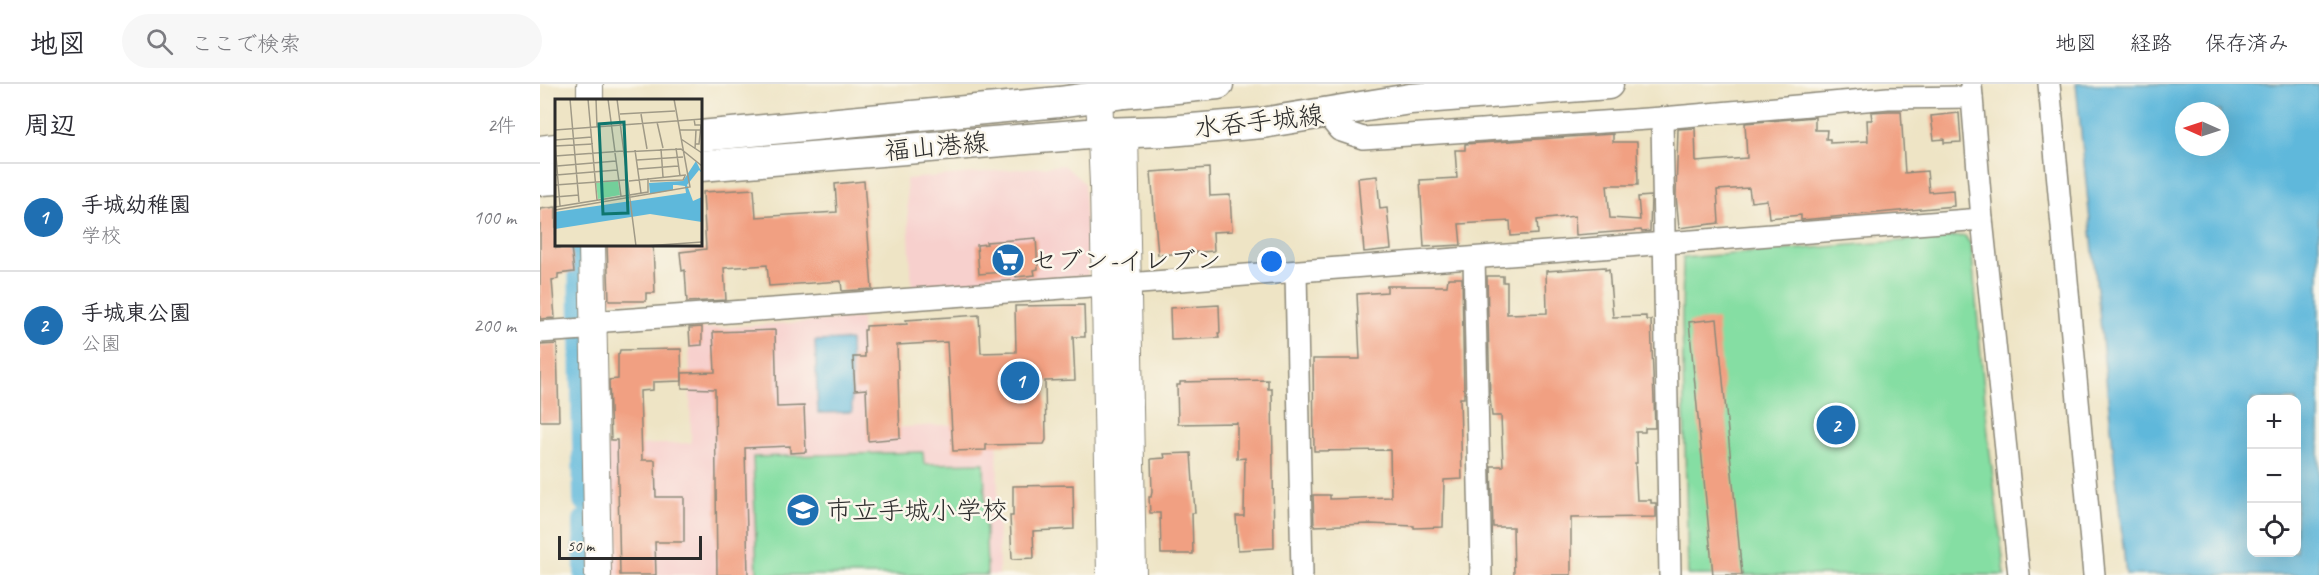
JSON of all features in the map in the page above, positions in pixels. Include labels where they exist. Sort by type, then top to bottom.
[{"type":"main road","name":"水呑手城線","points":[[1112,89],[1218,84]]},
{"type":"main road","name":"水呑手城線","points":[[1112,132],[1169,131],[1262,123],[1410,99],[1608,84]]},
{"type":"main road","points":[[1112,89],[1112,132]]},
{"type":"main road","name":"福山港線","points":[[702,136],[1047,103],[1112,89]]},
{"type":"main road","name":"福山港線","points":[[702,166],[1112,132]]},
{"type":"main road","points":[[540,151],[555,149]]},
{"type":"main road","points":[[540,180],[555,179]]},
{"type":"street","points":[[2049,84],[2094,575]]},
{"type":"street","points":[[1326,114],[1339,130],[1363,138],[1662,118],[1972,91],[1982,219],[2019,575]]},
{"type":"street","points":[[1662,118],[1670,575]]},
{"type":"street","points":[[1112,132],[1116,284],[1133,575]]},
{"type":"street","points":[[540,332],[584,329],[606,321],[1296,272],[1982,219]]},
{"type":"street","points":[[592,246],[598,575]]},
{"type":"street","points":[[1474,258],[1481,575]]},
{"type":"street","points":[[1296,272],[1302,575]]},
{"type":"street","points":[[1110,575],[1116,284]]},
{"type":"shaded area","points":[[1064,165],[1084,183],[1088,276],[912,290],[906,179]]},
{"type":"shaded area","name":"市立手城小学校","points":[[861,318],[867,429],[997,422],[999,575],[608,575],[606,446],[691,443],[689,330]]},
{"type":"green space","points":[[1965,236],[1971,245],[1989,445],[2005,575],[1688,575],[1682,318],[1683,258]]},
{"type":"green space","points":[[923,452],[924,464],[984,463],[987,575],[757,575],[753,457]]},
{"type":"water","points":[[2076,84],[2319,84],[2319,575],[2126,575]]},
{"type":"water","points":[[850,340],[852,412],[818,413],[815,341]]},
{"type":"building","points":[[1901,111],[1905,173],[1927,171],[1929,192],[1953,190],[1954,206],[1801,220],[1801,215],[1769,218],[1767,200],[1751,202],[1749,188],[1717,190],[1719,223],[1679,228],[1676,195],[1678,129],[1695,128],[1696,162],[1747,158],[1745,123],[1815,117],[1815,130],[1827,130],[1826,139],[1830,139],[1830,143],[1868,141],[1867,120],[1872,120],[1871,112]]},
{"type":"building","points":[[1959,113],[1961,142],[1944,143],[1944,139],[1934,140],[1931,116]]},
{"type":"building","points":[[1613,134],[1613,142],[1637,142],[1638,185],[1607,185],[1610,218],[1640,220],[1638,197],[1651,196],[1650,231],[1576,235],[1575,216],[1537,220],[1538,234],[1511,236],[1510,221],[1459,224],[1461,245],[1424,247],[1420,180],[1457,178],[1455,150],[1465,150],[1465,144]]},
{"type":"building","points":[[1209,168],[1210,196],[1230,195],[1232,231],[1213,232],[1214,251],[1158,255],[1151,172]]},
{"type":"building","points":[[1377,176],[1380,209],[1387,208],[1391,249],[1364,252],[1358,178]]},
{"type":"building","points":[[864,181],[872,289],[842,291],[841,281],[769,286],[767,265],[724,268],[726,300],[687,302],[685,270],[682,271],[680,252],[706,249],[703,192],[754,189],[756,217],[837,212],[835,184]]},
{"type":"building","points":[[555,207],[555,246],[556,248],[571,247],[574,272],[558,274],[558,279],[552,280],[555,318],[540,319],[540,209]]},
{"type":"building","name":"セブン-イレブン","points":[[1036,238],[1038,269],[1034,270],[1035,275],[1016,277],[1016,271],[979,274],[977,245],[987,244],[986,242]]},
{"type":"building","points":[[607,246],[653,246],[655,293],[646,293],[646,301],[609,301]]},
{"type":"building","points":[[1605,267],[1605,270],[1609,269],[1613,317],[1646,316],[1646,320],[1651,320],[1655,428],[1645,428],[1645,432],[1636,432],[1637,463],[1635,463],[1637,500],[1651,500],[1651,503],[1656,503],[1656,517],[1571,518],[1571,575],[1514,575],[1513,527],[1493,527],[1491,466],[1503,466],[1501,416],[1492,416],[1490,398],[1487,276],[1503,276],[1503,282],[1507,282],[1507,314],[1547,313],[1546,271]]},
{"type":"building","points":[[1448,278],[1462,278],[1464,398],[1460,398],[1462,479],[1444,480],[1443,527],[1414,528],[1414,526],[1370,524],[1314,526],[1313,495],[1330,495],[1330,499],[1391,497],[1390,450],[1314,451],[1313,359],[1360,359],[1357,294],[1387,292],[1387,286],[1447,286]]},
{"type":"building","points":[[1084,305],[1085,337],[1073,337],[1075,380],[1045,381],[1046,440],[1044,444],[986,445],[986,450],[953,451],[947,342],[897,345],[900,438],[868,441],[866,389],[855,390],[853,357],[865,357],[864,330],[866,326],[907,324],[906,320],[979,315],[981,353],[1016,352],[1015,306]]},
{"type":"building","points":[[1219,305],[1219,338],[1171,340],[1170,308]]},
{"type":"building","points":[[1717,319],[1742,575],[1713,575],[1689,322]]},
{"type":"building","points":[[702,327],[702,345],[690,346],[689,328]]},
{"type":"building","points":[[775,330],[777,407],[804,406],[806,452],[790,453],[790,446],[745,448],[748,575],[717,575],[715,389],[682,388],[682,373],[715,372],[713,332]]},
{"type":"building","points":[[557,344],[559,421],[540,421],[540,345]]},
{"type":"building","points":[[681,349],[682,381],[653,382],[653,390],[640,391],[642,460],[655,460],[656,497],[684,497],[684,542],[655,542],[656,575],[620,575],[617,440],[611,440],[609,380],[618,379],[620,350]]},
{"type":"building","points":[[1268,380],[1268,389],[1272,389],[1274,548],[1238,550],[1236,516],[1244,516],[1245,458],[1237,459],[1237,423],[1178,424],[1177,385],[1180,385],[1180,382]]},
{"type":"building","points":[[1191,453],[1195,513],[1192,513],[1193,554],[1161,554],[1160,513],[1150,513],[1151,459],[1165,458],[1164,454]]},
{"type":"building","points":[[1073,485],[1074,529],[1033,531],[1034,558],[1012,559],[1010,516],[1013,516],[1013,486]]},
{"type":"waterway","points":[[578,246],[579,325]]},
{"type":"waterway","points":[[580,335],[583,501]]},
{"type":"waterway","points":[[583,520],[584,575]]},
{"type":"place","name":"セブン-イレブン","points":[[1008,260]]},
{"type":"place","name":"手城幼稚園","points":[[1020,381]]},
{"type":"place","name":"手城東公園","points":[[1836,425]]},
{"type":"place","name":"市立手城小学校","points":[[803,510]]}]
